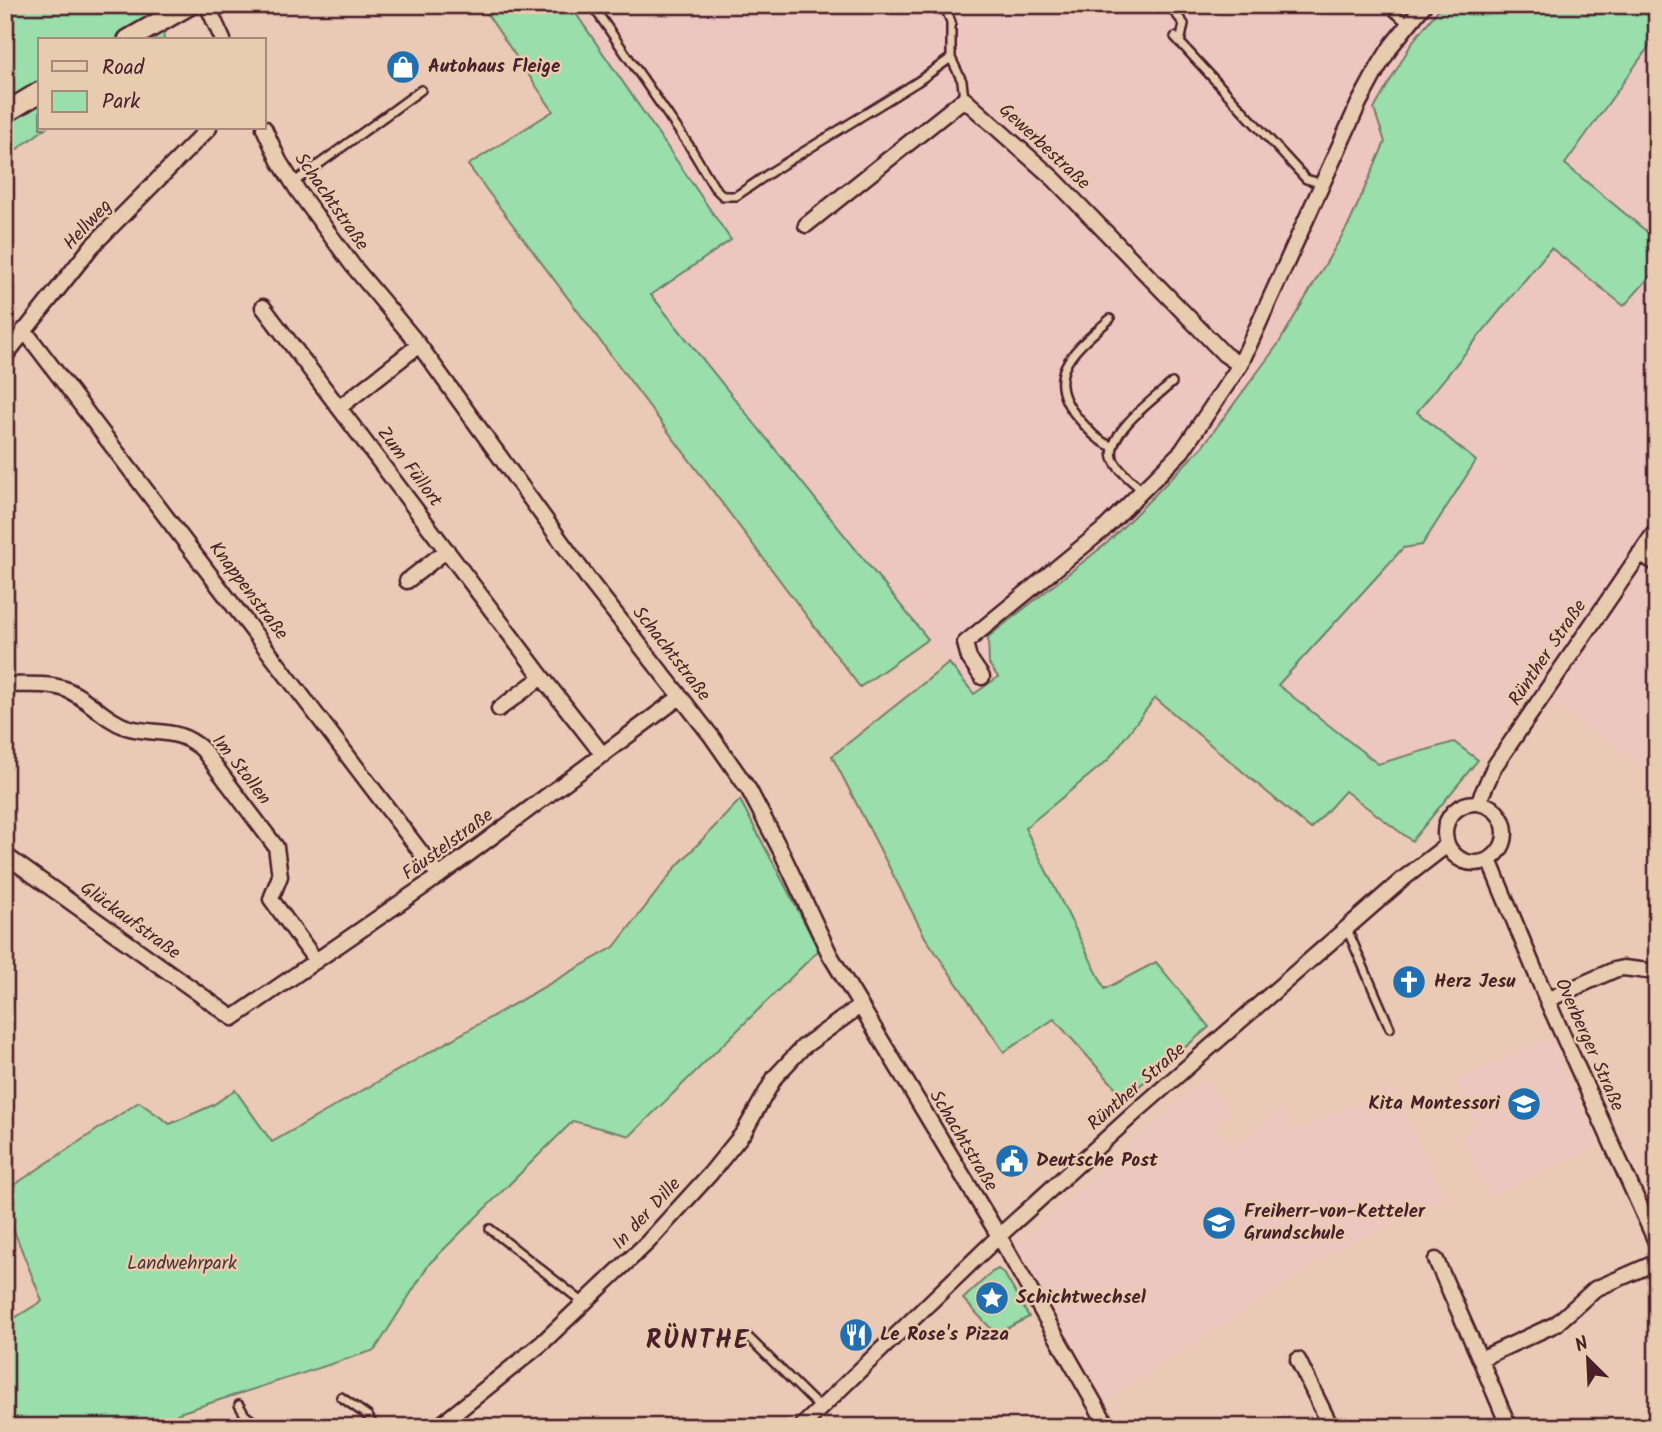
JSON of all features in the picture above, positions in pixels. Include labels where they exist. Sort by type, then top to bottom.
[{"type":"main road","points":[[131,38],[189,5]]},
{"type":"main road","points":[[5,113],[38,93]]},
{"type":"street","points":[[207,5],[222,38]]},
{"type":"street","points":[[982,677],[969,658],[965,643],[1104,529],[1182,451],[1240,365],[1379,66],[1424,5]]},
{"type":"street","points":[[806,225],[964,99]]},
{"type":"street","name":"Gewerbestraße","points":[[964,99],[1054,179],[1224,354],[1240,365]]},
{"type":"street","name":"Hellweg","points":[[5,356],[92,246],[207,130]]},
{"type":"street","name":"Schachtstraße","points":[[265,130],[293,183],[353,266],[419,345],[592,584],[749,790],[830,955],[999,1236],[1108,1427]]},
{"type":"street","name":"Zum Füllort","points":[[263,307],[603,755]]},
{"type":"street","name":"Knappenstraße","points":[[24,330],[439,876]]},
{"type":"street","points":[[340,407],[419,345]]},
{"type":"street","name":"Rünther Straße","points":[[1478,803],[1494,767],[1657,529]]},
{"type":"street","points":[[407,581],[447,550]]},
{"type":"street","points":[[1640,553],[1657,564]]},
{"type":"street","points":[[499,709],[542,677]]},
{"type":"street","name":"Im Stollen","points":[[5,685],[66,689],[110,720],[126,727],[173,733],[194,741],[276,848],[280,876],[271,899],[316,961]]},
{"type":"street","name":"Fäustelstraße","points":[[233,1018],[439,876],[680,697]]},
{"type":"street","points":[[1478,803],[1493,809],[1501,817],[1505,838],[1501,849],[1489,860],[1477,864],[1465,862],[1454,855],[1447,845],[1445,828],[1452,814],[1461,807],[1478,803]]},
{"type":"street","name":"Rünther Straße","points":[[800,1427],[999,1236],[1138,1110],[1402,879],[1447,845]]},
{"type":"street","name":"Glückaufstraße","points":[[5,855],[233,1018]]},
{"type":"street","name":"Overberger Straße","points":[[1489,860],[1547,1000],[1657,1244]]},
{"type":"street","points":[[1547,1000],[1614,970],[1657,972]]},
{"type":"street","name":"In der Dille","points":[[438,1427],[532,1352],[648,1242],[744,1132],[775,1077],[803,1047],[860,1006]]},
{"type":"street","points":[[1436,1259],[1509,1427]]},
{"type":"street","points":[[1480,1359],[1556,1324],[1595,1289],[1657,1262]]},
{"type":"street","points":[[1298,1360],[1331,1427]]},
{"type":"lane","points":[[592,5],[690,147],[714,187],[723,196],[736,196],[951,58]]},
{"type":"lane","points":[[944,5],[951,22],[951,58],[962,82],[964,99]]},
{"type":"lane","points":[[1169,5],[1184,24],[1178,40],[1306,179],[1324,184]]},
{"type":"lane","points":[[1386,5],[1408,24]]},
{"type":"lane","points":[[293,183],[421,90]]},
{"type":"lane","points":[[1110,318],[1070,358],[1061,376],[1061,386],[1067,407],[1094,437],[1111,446]]},
{"type":"lane","points":[[1142,491],[1113,460],[1111,446],[1122,428],[1172,383]]},
{"type":"lane","points":[[1347,928],[1391,1028]]},
{"type":"lane","points":[[490,1229],[585,1304]]},
{"type":"lane","points":[[747,1336],[820,1408]]},
{"type":"lane","points":[[341,1397],[368,1416],[374,1427]]},
{"type":"lane","points":[[239,1405],[245,1415],[261,1427]]},
{"type":"shaded area","points":[[571,5],[1442,5],[1413,41],[1374,109],[1385,142],[1350,222],[1279,343],[1202,447],[1107,543],[999,676],[974,694],[886,590],[651,295],[731,240]]},
{"type":"shaded area","points":[[1657,35],[1657,240],[1565,165]]},
{"type":"shaded area","points":[[1551,247],[1624,306],[1657,269],[1657,774],[1554,704],[1529,692],[1478,760],[1454,742],[1378,764],[1278,686],[1403,548],[1422,545],[1475,462],[1417,412]]},
{"type":"shaded area","name":"Kita Montessori","points":[[1549,1039],[1598,1146],[1490,1196],[1462,1135],[1479,1127],[1458,1081]]},
{"type":"shaded area","name":"Freiherr-von-Ketteler Grundschule","points":[[1204,1081],[1231,1112],[1214,1128],[1234,1150],[1282,1107],[1293,1133],[1393,1088],[1446,1198],[1336,1250],[1107,1400],[1016,1248]]},
{"type":"green space","points":[[5,5],[160,5],[164,38],[38,38],[38,130],[43,130],[5,158]]},
{"type":"green space","points":[[481,5],[570,5],[731,240],[651,295],[928,639],[860,687],[468,165],[553,111]]},
{"type":"green space","points":[[1442,5],[1657,5],[1657,35],[1565,164],[1657,240],[1657,269],[1624,306],[1551,248],[1417,412],[1476,461],[1422,545],[1403,548],[1278,685],[1378,764],[1454,742],[1478,760],[1412,841],[1345,791],[1311,829],[1155,698],[1108,760],[1025,828],[1105,989],[1156,962],[1209,1027],[1125,1098],[1054,1019],[1004,1052],[925,937],[832,756],[949,663],[974,694],[998,677],[989,664],[988,637],[1107,543],[1202,447],[1279,343],[1350,222],[1385,142],[1374,109],[1413,41]]},
{"type":"green space","name":"Landwehrpark","points":[[740,800],[819,950],[630,1136],[573,1121],[430,1263],[375,1350],[179,1413],[159,1427],[5,1427],[5,1324],[42,1301],[5,1208],[5,1191],[139,1102],[170,1124],[213,1105],[235,1090],[272,1142],[614,947],[677,866]]},
{"type":"green space","points":[[998,1269],[1004,1273],[1029,1317],[996,1334],[963,1299]]},
{"type":"place","name":"Autohaus Fleige","points":[[403,67]]},
{"type":"place","name":"Herz Jesu","points":[[1409,982]]},
{"type":"place","name":"Kita Montessori","points":[[1524,1104]]},
{"type":"place","name":"Deutsche Post","points":[[1012,1161]]},
{"type":"place","name":"Freiherr-von-Ketteler Grundschule","points":[[1219,1223]]},
{"type":"place","name":"Schichtwechsel","points":[[992,1298]]},
{"type":"place","name":"Le Rose's Pizza","points":[[856,1335]]},
{"type":"district","name":"RÜNTHE","points":[[698,1341]]}]
